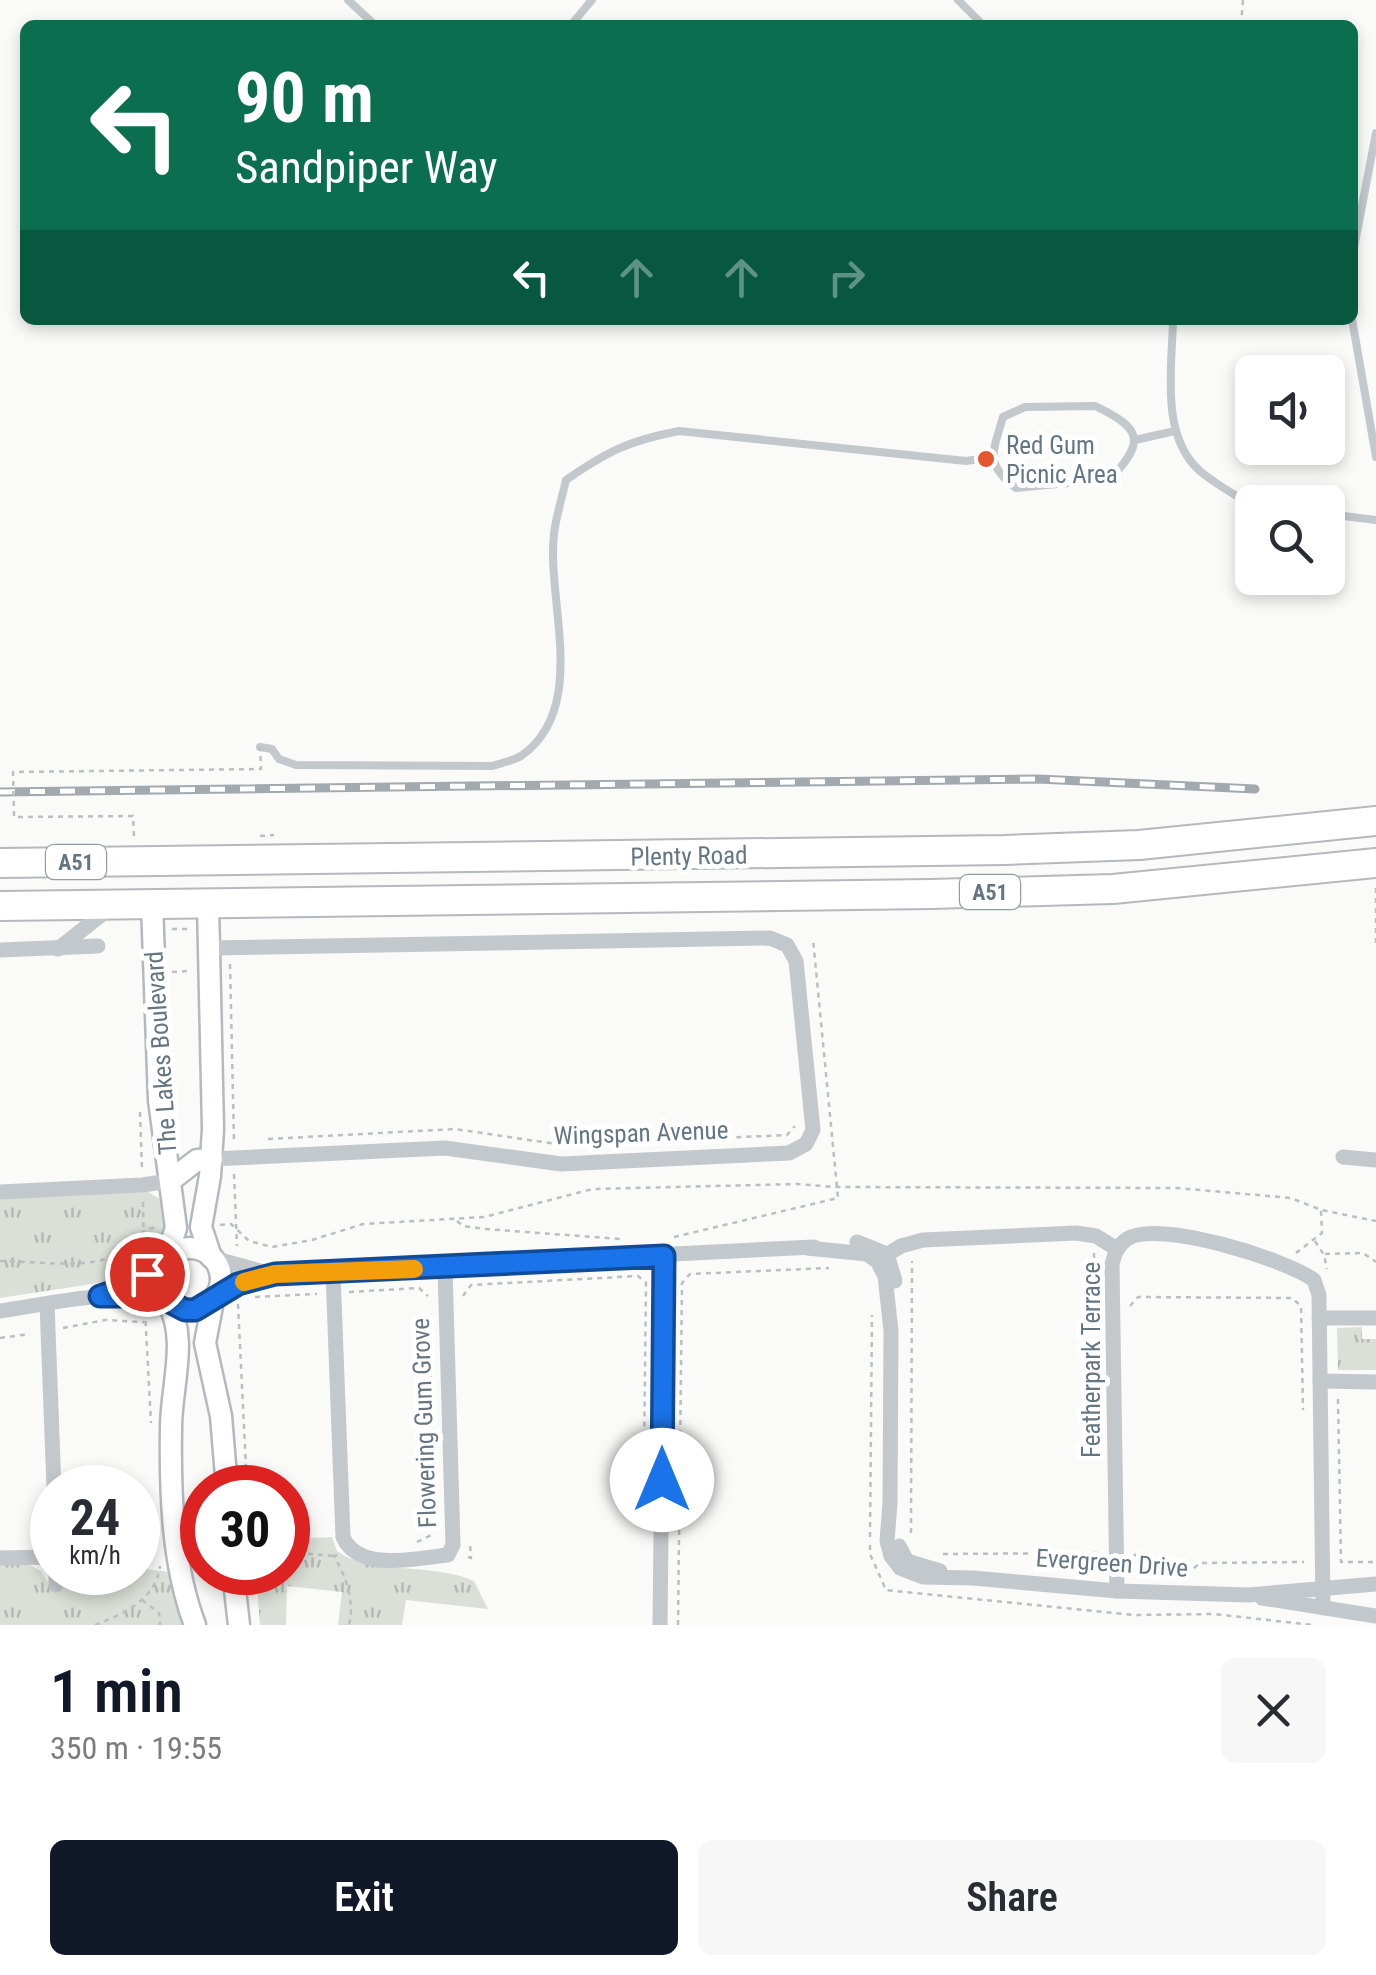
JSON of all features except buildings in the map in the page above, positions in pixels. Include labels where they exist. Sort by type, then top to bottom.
[{"type":"highway","name":"Plenty Road","points":[[0,864],[1004,850],[1139,845],[1376,821]]},
{"type":"highway","points":[[152,903],[153,862]]},
{"type":"highway","points":[[207,862],[208,904]]},
{"type":"highway","name":"Plenty Road","points":[[0,906],[1113,889],[1376,864]]},
{"type":"street","name":"The Lakes Boulevard","points":[[152,903],[159,1100],[176,1228],[165,1262]]},
{"type":"street","name":"The Lakes Boulevard","points":[[208,904],[220,969],[212,1158],[201,1227],[212,1258]]},
{"type":"street","points":[[56,950],[114,905]]},
{"type":"street","name":"Wingspan Avenue","points":[[212,1158],[445,1148],[562,1164],[790,1153],[806,1144],[813,1130],[796,961],[787,945],[770,938],[219,948]]},
{"type":"street","points":[[0,950],[98,946]]},
{"type":"street","points":[[1343,1157],[1376,1160]]},
{"type":"street","points":[[0,1192],[170,1181],[197,1160],[212,1158]]},
{"type":"street","points":[[212,1258],[275,1274],[664,1256],[854,1242],[872,1246],[882,1258],[923,1240],[1057,1234],[1096,1236],[1117,1248]]},
{"type":"street","name":"Featherpark Terrace","points":[[1116,1591],[1112,1265],[1117,1248],[1131,1237],[1171,1235],[1219,1244],[1291,1267]]},
{"type":"street","points":[[100,1296],[144,1278],[182,1249],[203,1251],[212,1258],[221,1274],[205,1343],[221,1416],[225,1465]]},
{"type":"street","points":[[660,1625],[664,1256]]},
{"type":"street","name":"Evergreen Drive","points":[[882,1258],[896,1294],[890,1503],[903,1565],[974,1578],[1116,1591],[1248,1595],[1376,1616]]},
{"type":"street","points":[[165,1262],[159,1281],[176,1315],[180,1338],[170,1433],[177,1551],[195,1625]]},
{"type":"street","points":[[1291,1267],[1314,1280],[1319,1318],[1323,1608]]},
{"type":"street","name":"Flowering Gum Grove","points":[[341,1552],[394,1561],[448,1555],[453,1545],[445,1268]]},
{"type":"street","points":[[333,1272],[341,1552]]},
{"type":"street","points":[[0,1311],[100,1296],[144,1296],[195,1310],[275,1274]]},
{"type":"street","points":[[47,1304],[53,1465]]},
{"type":"street","points":[[1319,1318],[1376,1318]]},
{"type":"street","points":[[1320,1381],[1376,1382]]},
{"type":"street","points":[[0,1558],[30,1557]]},
{"type":"street","name":"Evergreen Drive","points":[[1248,1595],[1376,1584]]},
{"type":"street","points":[[235,1595],[238,1625]]},
{"type":"street","points":[[226,1625],[233,1616],[236,1600]]},
{"type":"lane","points":[[348,0],[370,20]]},
{"type":"lane","points":[[575,20],[592,0]]},
{"type":"lane","points":[[958,0],[978,20]]},
{"type":"lane","points":[[1358,227],[1376,133]]},
{"type":"lane","points":[[1173,325],[1171,382],[1175,431],[1197,469],[1235,495]]},
{"type":"lane","points":[[1353,325],[1376,457]]},
{"type":"lane","points":[[1096,406],[1124,420],[1135,440],[1132,456],[1110,480],[1016,488],[998,474],[992,457],[1003,417],[1025,407],[1096,406]]},
{"type":"lane","points":[[1135,440],[1175,431]]},
{"type":"lane","points":[[260,746],[296,764],[492,766],[520,756],[545,729],[558,696],[560,637],[553,535],[566,480],[610,450],[644,438],[679,432],[966,461],[992,457]]},
{"type":"lane","points":[[1345,516],[1376,520]]},
{"type":"path","points":[[134,836],[133,816],[14,817],[13,772],[260,769],[260,746]]},
{"type":"path","points":[[1376,888],[1376,947]]},
{"type":"path","points":[[673,1237],[838,1198],[812,940]]},
{"type":"path","points":[[219,948],[238,1265]]},
{"type":"path","points":[[155,967],[165,972],[220,969]]},
{"type":"path","points":[[140,1106],[144,1278]]},
{"type":"path","points":[[268,1139],[455,1129],[563,1145],[788,1134],[796,1125]]},
{"type":"path","points":[[201,1227],[231,1224],[249,1241],[272,1247],[312,1240],[363,1224],[456,1220],[510,1212],[593,1189],[797,1184],[1177,1188],[1291,1198],[1322,1210],[1376,1221]]},
{"type":"path","points":[[1291,1267],[1295,1253],[1322,1233],[1322,1210]]},
{"type":"path","points":[[456,1220],[462,1226],[485,1229],[621,1239]]},
{"type":"path","points":[[0,1261],[105,1259],[123,1252],[152,1227],[176,1228]]},
{"type":"path","points":[[1096,1236],[1096,1325]]},
{"type":"path","points":[[1315,1241],[1324,1255],[1362,1253],[1376,1262]]},
{"type":"path","points":[[908,1244],[912,1257],[910,1538]]},
{"type":"path","points":[[463,1296],[472,1285],[638,1276],[646,1283],[644,1473]]},
{"type":"path","points":[[246,1465],[238,1291],[334,1293],[419,1288],[429,1296]]},
{"type":"path","points":[[144,1296],[152,1437]]},
{"type":"path","points":[[1129,1308],[1138,1297],[1292,1298],[1301,1306],[1304,1424]]},
{"type":"path","points":[[0,1338],[105,1320],[146,1322]]},
{"type":"path","points":[[412,1544],[431,1535],[434,1524],[430,1334]]},
{"type":"path","points":[[1338,1381],[1341,1562],[1376,1562]]},
{"type":"path","points":[[448,1555],[471,1558],[470,1539]]},
{"type":"path","points":[[310,1552],[341,1552],[352,1615],[348,1625]]},
{"type":"path","points":[[934,1553],[1100,1553]]},
{"type":"path","points":[[1133,1553],[1156,1573],[1172,1577],[1188,1573],[1200,1563],[1323,1562]]},
{"type":"path","points":[[94,1625],[146,1595]]},
{"type":"path","points":[[142,1600],[159,1614],[160,1625]]},
{"type":"green space","points":[[148,1192],[164,1201],[166,1229],[160,1252],[131,1278],[0,1298],[0,1199]]},
{"type":"green space","points":[[1362,1327],[1362,1339],[1376,1339],[1376,1370],[1338,1370],[1337,1328]]},
{"type":"green space","points":[[332,1537],[337,1551],[365,1563],[439,1572],[474,1581],[488,1609],[406,1600],[402,1625],[338,1625],[342,1592],[310,1589],[310,1538]]},
{"type":"green space","points":[[0,1565],[30,1565],[30,1595],[160,1595],[160,1571],[169,1572],[185,1625],[0,1625]]},
{"type":"green space","points":[[258,1595],[287,1595],[286,1625],[260,1625]]},
{"type":"railway","points":[[0,792],[1038,779],[1255,789]]},
{"type":"slow traffic","points":[[244,1282],[275,1274],[414,1269]]},
{"type":"place","name":"Red Gum Picnic Area","points":[[986,459]]},
{"type":"route","points":[[147,1274],[130,1286],[100,1296],[150,1296],[175,1307],[195,1310],[238,1284],[275,1274],[664,1256],[662,1480]]}]
